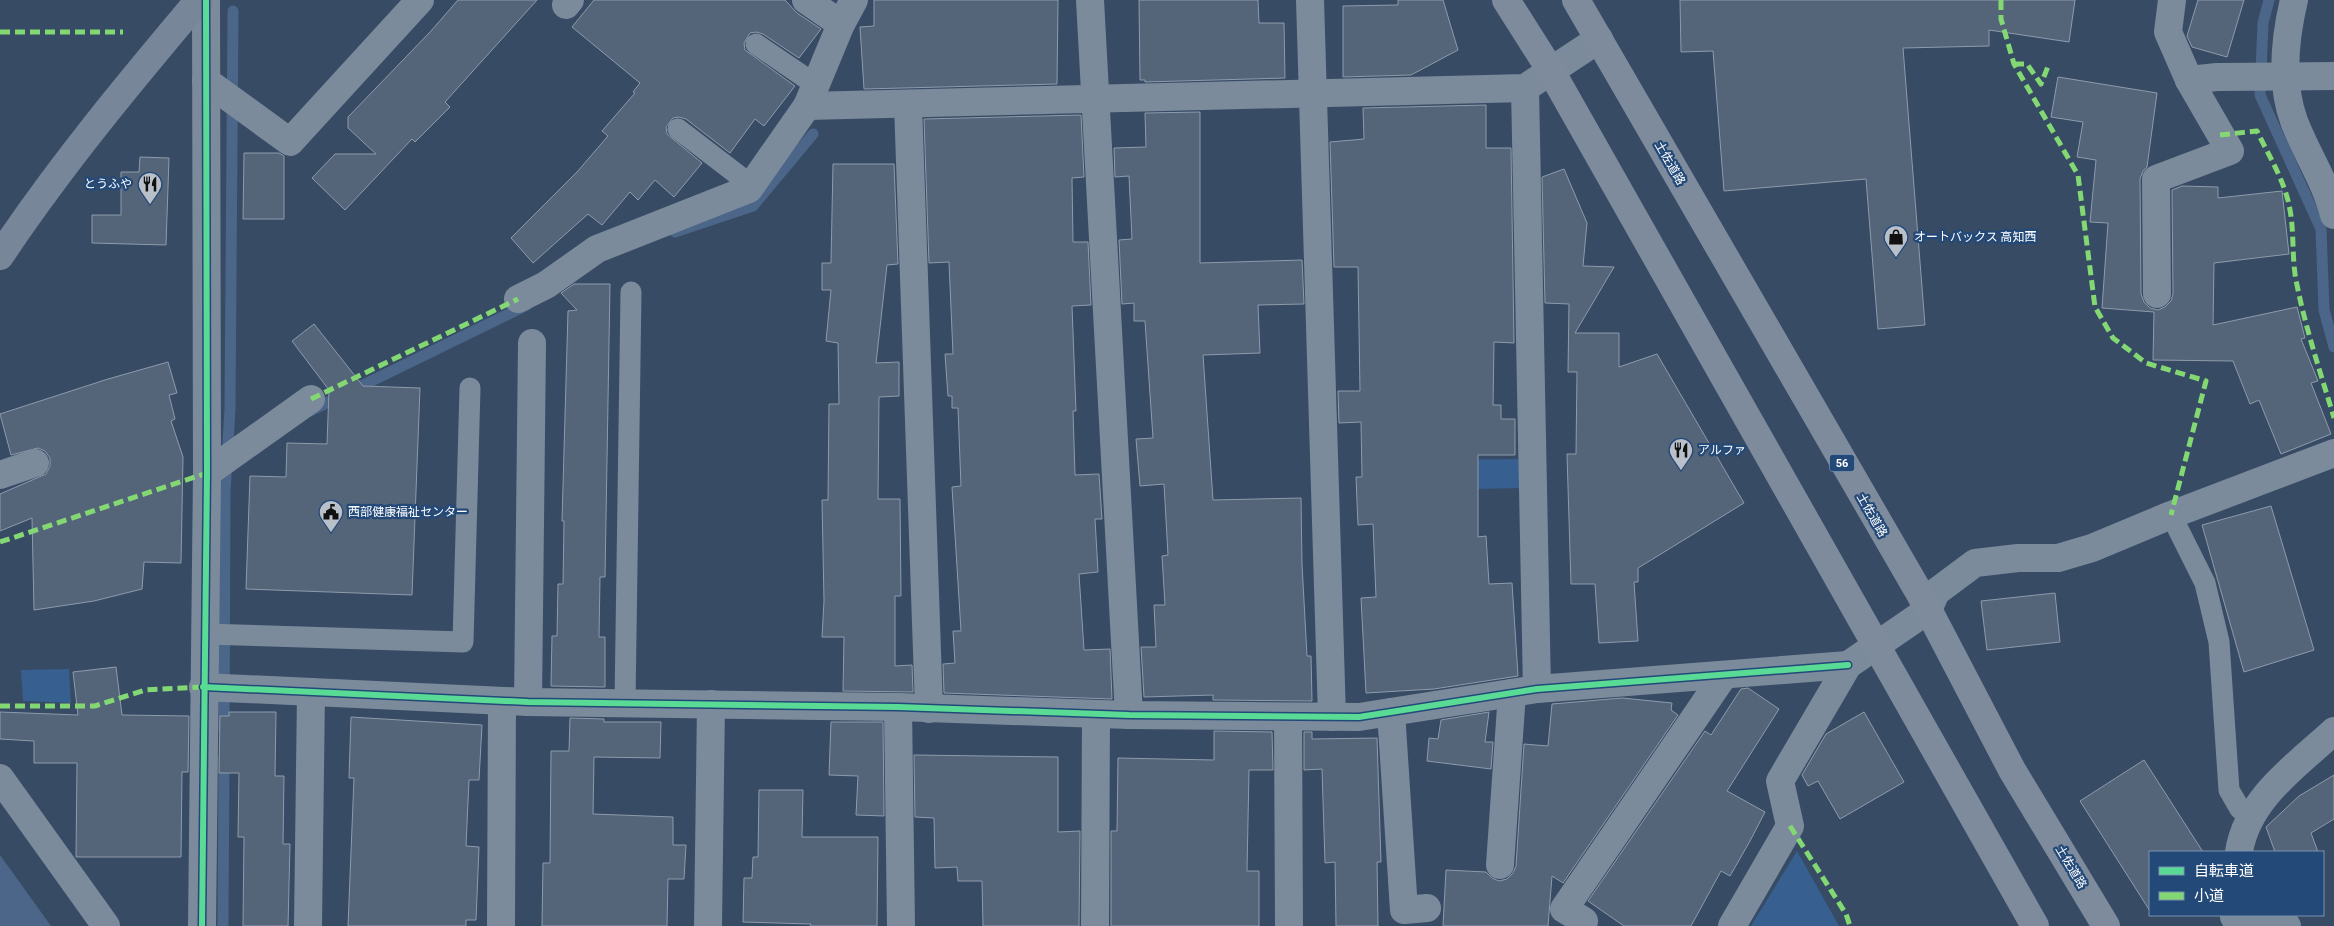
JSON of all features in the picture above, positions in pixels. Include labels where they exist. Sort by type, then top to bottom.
[{"type":"highway","points":[[1506,0],[1551,71],[2035,926]]},
{"type":"highway","name":"土佐道路","points":[[1576,0],[1928,610],[2012,770],[2106,926]]},
{"type":"street","points":[[0,256],[26,218],[113,102],[199,0]]},
{"type":"street","points":[[202,926],[203,687],[207,473],[206,0]]},
{"type":"street","points":[[206,81],[290,142],[420,0]]},
{"type":"street","points":[[806,0],[841,24]]},
{"type":"street","points":[[518,299],[546,284],[597,249],[749,189],[811,95],[841,24],[854,0]]},
{"type":"street","points":[[1090,0],[1129,715]]},
{"type":"street","points":[[1310,0],[1332,717]]},
{"type":"street","points":[[2157,294],[2156,180],[2230,151],[2189,80],[2168,32],[2172,0]]},
{"type":"street","points":[[2294,0],[2284,76],[2293,119],[2330,199],[2334,216]]},
{"type":"street","points":[[811,95],[908,104],[1525,88],[1599,40]]},
{"type":"street","points":[[2189,80],[2233,77],[2334,76]]},
{"type":"street","points":[[1500,865],[1525,691],[1525,88]]},
{"type":"street","points":[[908,104],[929,709]]},
{"type":"street","points":[[501,926],[515,702],[532,343]]},
{"type":"street","points":[[207,473],[311,399]]},
{"type":"street","points":[[1732,926],[1790,826],[1780,781],[1848,665],[1928,610],[1936,592],[1975,563],[2018,558],[2058,558],[2092,548],[2171,515],[2334,453]]},
{"type":"street","points":[[0,475],[35,463]]},
{"type":"street","points":[[203,687],[515,702],[898,707],[1129,715],[1332,717],[1391,712],[1525,691],[1848,665]]},
{"type":"street","points":[[1584,921],[1564,909],[1724,675]]},
{"type":"street","points":[[308,926],[311,692]]},
{"type":"street","points":[[708,926],[711,704]]},
{"type":"street","points":[[898,707],[901,926]]},
{"type":"street","points":[[1391,712],[1404,910],[1427,908]]},
{"type":"street","points":[[1095,926],[1096,714]]},
{"type":"street","points":[[1288,717],[1289,926]]},
{"type":"street","points":[[2239,851],[2251,816],[2271,788],[2334,731]]},
{"type":"street","points":[[0,778],[106,926]]},
{"type":"street","points":[[2233,919],[2287,926]]},
{"type":"lane","points":[[756,44],[811,95]]},
{"type":"lane","points":[[678,129],[751,185]]},
{"type":"lane","points":[[625,702],[631,292]]},
{"type":"lane","points":[[204,634],[463,642],[470,388]]},
{"type":"lane","points":[[2171,515],[2206,583],[2219,642],[2229,790],[2240,808],[2251,816]]},
{"type":"shaded area","points":[[1522,459],[1522,488],[1431,490],[1430,460]]},
{"type":"shaded area","points":[[69,669],[71,703],[23,701],[21,670]]},
{"type":"shaded area","points":[[1797,851],[1839,926],[1751,926]]},
{"type":"shaded area","points":[[0,855],[51,926],[0,926]]},
{"type":"building","points":[[458,0],[537,0],[445,102],[450,107],[415,142],[412,139],[345,210],[312,178],[335,154],[376,154],[348,128],[348,117],[431,31]]},
{"type":"building","points":[[594,0],[785,0],[797,13],[821,29],[799,58],[763,34],[750,33],[744,43],[745,50],[795,86],[764,126],[755,119],[730,153],[686,119],[673,118],[666,127],[667,134],[702,163],[674,197],[655,180],[638,200],[630,192],[602,225],[588,214],[533,263],[511,238],[577,172],[608,136],[602,131],[635,93],[633,92],[640,83],[572,27]]},
{"type":"building","points":[[874,0],[1058,0],[1057,84],[864,89],[860,27],[874,26]]},
{"type":"building","points":[[1139,0],[1258,0],[1259,23],[1284,23],[1285,78],[1145,82],[1145,80],[1140,80]]},
{"type":"building","points":[[1398,0],[1443,0],[1458,50],[1411,75],[1343,77],[1343,6],[1398,5]]},
{"type":"building","points":[[1680,0],[2075,0],[2069,42],[1989,30],[1989,46],[1903,48],[1925,325],[1878,329],[1866,179],[1724,191],[1713,51],[1681,52]]},
{"type":"building","points":[[2198,0],[2244,0],[2227,57],[2192,47],[2187,36]]},
{"type":"building","points":[[2058,77],[2157,93],[2147,167],[2140,179],[2141,294],[2144,302],[2150,308],[2158,310],[2165,307],[2171,301],[2173,294],[2172,190],[2182,186],[2218,187],[2218,198],[2282,191],[2289,254],[2214,263],[2213,325],[2297,307],[2305,338],[2301,339],[2318,381],[2311,383],[2331,434],[2281,454],[2259,400],[2250,404],[2233,361],[2153,360],[2154,312],[2102,308],[2108,223],[2090,222],[2096,160],[2077,157],[2083,122],[2051,117]]},
{"type":"building","points":[[1486,105],[1486,148],[1511,148],[1514,343],[1494,342],[1493,405],[1501,405],[1501,419],[1515,419],[1515,455],[1478,455],[1478,537],[1486,536],[1489,584],[1512,583],[1518,676],[1434,689],[1366,693],[1361,598],[1376,597],[1373,524],[1358,525],[1356,477],[1362,477],[1361,422],[1339,423],[1338,391],[1360,391],[1358,267],[1334,267],[1330,142],[1364,139],[1363,108]]},
{"type":"building","points":[[1200,112],[1200,263],[1302,260],[1304,304],[1258,305],[1260,353],[1203,355],[1213,500],[1301,498],[1302,564],[1307,656],[1311,656],[1312,701],[1213,700],[1213,695],[1144,697],[1141,647],[1156,647],[1154,605],[1165,605],[1162,556],[1168,555],[1164,484],[1140,486],[1136,439],[1153,438],[1145,321],[1134,321],[1134,303],[1122,304],[1119,240],[1132,239],[1129,176],[1115,177],[1114,148],[1146,147],[1145,113]]},
{"type":"building","points":[[1081,115],[1084,177],[1072,178],[1073,242],[1088,242],[1091,305],[1072,306],[1076,411],[1073,411],[1075,475],[1099,474],[1102,519],[1095,519],[1098,572],[1079,574],[1084,650],[1110,649],[1112,699],[944,693],[943,664],[955,663],[953,631],[961,631],[952,487],[961,486],[958,408],[952,408],[952,396],[948,396],[945,354],[953,354],[949,262],[929,263],[924,119]]},
{"type":"building","points":[[244,153],[279,153],[284,156],[284,219],[243,219]]},
{"type":"building","name":"とうふや","points":[[140,157],[169,158],[166,245],[92,243],[92,215],[121,215],[121,172],[139,172]]},
{"type":"building","points":[[833,164],[894,164],[898,264],[887,265],[876,363],[899,362],[899,396],[879,397],[878,499],[900,499],[901,596],[895,596],[895,666],[912,665],[913,692],[843,691],[844,637],[822,637],[824,601],[822,500],[828,500],[829,404],[839,404],[838,343],[826,341],[831,290],[822,290],[822,263],[831,263]]},
{"type":"building","points":[[1564,169],[1587,223],[1583,266],[1614,267],[1575,333],[1619,333],[1619,367],[1657,354],[1744,503],[1638,568],[1638,582],[1634,582],[1638,641],[1599,643],[1595,584],[1571,584],[1567,454],[1576,454],[1577,372],[1568,372],[1569,304],[1545,303],[1542,177]]},
{"type":"building","points":[[574,284],[610,284],[605,577],[600,577],[599,637],[605,637],[605,687],[551,686],[552,636],[557,636],[558,584],[563,584],[564,521],[562,521],[568,311],[577,310],[561,293]]},
{"type":"building","name":"西部健康福祉センター","points":[[314,324],[363,386],[420,388],[412,595],[246,589],[250,476],[286,477],[287,443],[327,444],[329,390],[292,341]]},
{"type":"building","points":[[168,362],[177,393],[169,395],[175,419],[171,421],[183,457],[181,563],[144,562],[142,589],[94,601],[34,610],[32,518],[0,531],[0,494],[46,474],[50,466],[50,458],[45,451],[38,448],[11,455],[0,414],[108,379]]},
{"type":"building","points":[[2271,506],[2314,650],[2244,672],[2202,525]]},
{"type":"building","points":[[2055,593],[2060,642],[1987,650],[1981,601]]},
{"type":"building","points":[[116,667],[122,715],[189,716],[188,772],[182,772],[181,857],[76,857],[77,763],[34,763],[34,741],[0,739],[0,712],[78,715],[73,672]]},
{"type":"building","points":[[1748,688],[1779,709],[1727,791],[1765,812],[1750,841],[1730,876],[1721,871],[1691,926],[1624,926],[1588,901],[1705,731],[1711,735],[1741,689]]},
{"type":"building","points":[[1622,698],[1672,703],[1671,710],[1678,715],[1563,883],[1552,876],[1548,926],[1443,926],[1446,870],[1486,872],[1492,878],[1499,881],[1507,879],[1513,873],[1516,866],[1524,744],[1548,746],[1552,704]]},
{"type":"building","points":[[229,712],[276,712],[275,776],[284,776],[283,844],[290,844],[288,926],[243,926],[244,837],[238,837],[239,773],[219,773],[220,716],[229,716]]},
{"type":"building","points":[[1489,712],[1485,742],[1493,742],[1491,769],[1427,761],[1429,738],[1438,739],[1441,720]]},
{"type":"building","points":[[1864,712],[1904,782],[1840,819],[1818,781],[1808,786],[1802,775],[1826,734]]},
{"type":"building","points":[[351,717],[482,725],[479,780],[469,780],[466,846],[479,847],[476,920],[466,920],[466,926],[348,926],[354,778],[349,778]]},
{"type":"building","points":[[570,718],[604,719],[604,722],[661,722],[660,758],[594,757],[593,814],[673,817],[673,845],[686,845],[684,879],[668,879],[667,926],[542,926],[543,863],[550,863],[551,751],[569,751]]},
{"type":"building","points":[[831,722],[883,722],[884,816],[856,815],[858,776],[829,775]]},
{"type":"building","points":[[1214,731],[1272,732],[1273,770],[1249,770],[1247,871],[1259,871],[1259,926],[1111,926],[1111,831],[1117,831],[1118,758],[1214,760]]},
{"type":"building","points":[[1304,732],[1312,732],[1312,739],[1377,738],[1381,862],[1377,862],[1378,926],[1336,926],[1335,862],[1325,863],[1322,769],[1304,770]]},
{"type":"building","points":[[914,755],[1058,757],[1058,832],[1080,831],[1079,926],[983,926],[982,881],[958,881],[957,867],[935,868],[934,818],[915,817]]},
{"type":"building","points":[[2144,760],[2202,851],[2149,851],[2149,909],[2080,801]]},
{"type":"building","points":[[2334,775],[2334,819],[2311,833],[2318,851],[2275,851],[2266,827],[2299,796]]},
{"type":"building","points":[[759,790],[803,790],[802,837],[878,837],[877,926],[810,926],[811,924],[743,922],[744,878],[752,878],[753,857],[758,857]]},
{"type":"waterway","points":[[2269,0],[2263,23],[2260,95],[2321,229],[2324,310],[2334,347]]},
{"type":"waterway","points":[[224,729],[225,492],[230,409],[233,11]]},
{"type":"waterway","points":[[675,232],[753,206],[813,134]]},
{"type":"waterway","points":[[310,411],[527,305]]},
{"type":"waterway","points":[[223,926],[224,758]]},
{"type":"marked path","points":[[2001,0],[2001,19],[2014,64],[2078,175],[2095,307],[2113,338],[2146,363],[2206,381],[2171,515]]},
{"type":"marked path","points":[[0,32],[123,32]]},
{"type":"marked path","points":[[2014,64],[2027,64],[2041,84],[2049,64]]},
{"type":"marked path","points":[[2220,135],[2257,131],[2283,186],[2291,215],[2295,275],[2314,352],[2334,418]]},
{"type":"marked path","points":[[311,399],[518,299]]},
{"type":"marked path","points":[[0,542],[207,473]]},
{"type":"marked path","points":[[0,706],[95,706],[145,690],[203,687]]},
{"type":"marked path","points":[[1790,826],[1846,914],[1850,926]]},
{"type":"cycle path","points":[[202,926],[207,473],[206,0]]},
{"type":"cycle path","points":[[203,687],[528,702],[898,707],[1129,715],[1359,717],[1537,689],[1848,665]]},
{"type":"place","name":"とうふや","points":[[150,205]]},
{"type":"place","name":"オートバックス 高知西","points":[[1896,258]]},
{"type":"place","name":"アルファ","points":[[1681,471]]},
{"type":"place","name":"西部健康福祉センター","points":[[331,533]]}]
